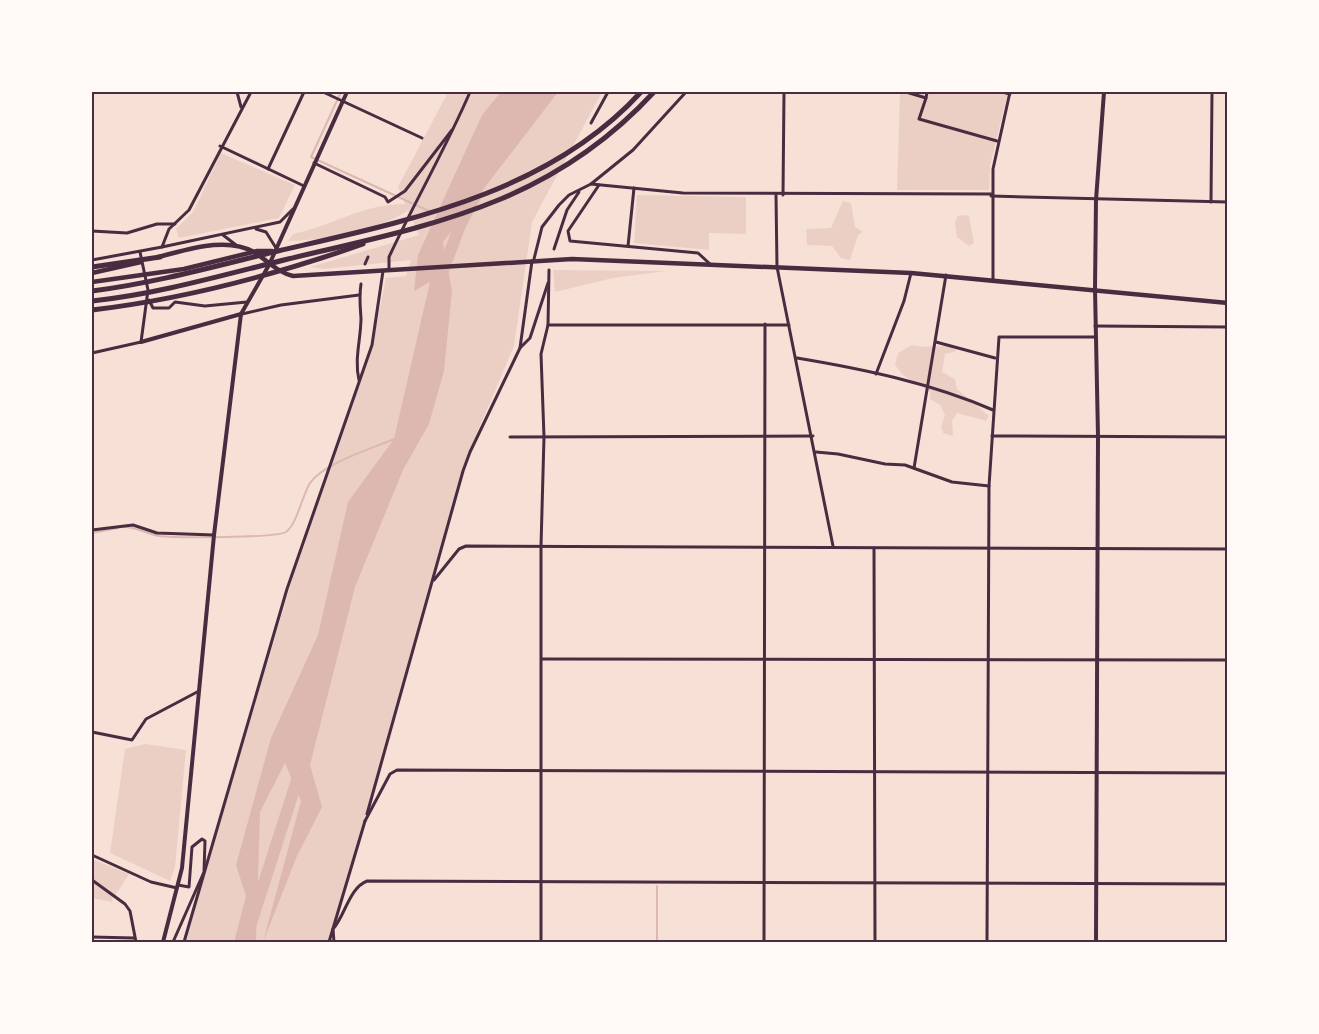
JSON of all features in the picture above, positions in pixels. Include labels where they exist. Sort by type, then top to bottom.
[{"type":"highway","points":[[92,291],[152,282],[278,250],[345,236],[485,195],[543,169],[599,132],[641,92]]},
{"type":"highway","points":[[92,301],[154,292],[395,232],[488,206],[517,194],[579,158],[606,138],[654,92]]},
{"type":"highway","points":[[92,310],[222,287],[314,261],[395,232]]},
{"type":"highway","points":[[92,267],[160,257]]},
{"type":"main road","points":[[92,273],[226,245],[253,251],[269,265],[293,276],[531,260],[710,264],[946,275],[1227,303]]},
{"type":"main road","points":[[92,282],[184,270],[257,251],[278,250]]},
{"type":"street","points":[[237,92],[241,107]]},
{"type":"street","points":[[162,247],[169,229],[189,210],[220,146],[251,92]]},
{"type":"street","points":[[268,169],[304,92]]},
{"type":"street","points":[[322,92],[422,138]]},
{"type":"street","points":[[163,942],[178,887],[214,535],[241,314],[278,250],[314,163],[347,92]]},
{"type":"street","points":[[184,942],[287,588],[375,330],[389,257],[470,92]]},
{"type":"street","points":[[591,123],[596,110],[608,92]]},
{"type":"street","points":[[329,942],[470,452],[520,348],[531,260],[542,227],[569,195],[591,184],[656,127],[686,92]]},
{"type":"street","points":[[783,92],[783,195]]},
{"type":"street","points":[[906,92],[926,98]]},
{"type":"street","points":[[927,92],[919,119],[998,141]]},
{"type":"street","points":[[993,279],[991,195],[998,141],[1010,93],[1002,92]]},
{"type":"street","points":[[1096,942],[1098,435],[1095,289],[1096,200],[1104,92]]},
{"type":"street","points":[[1210,202],[1212,92]]},
{"type":"street","points":[[314,163],[385,198],[388,202],[405,191],[456,124]]},
{"type":"street","points":[[220,146],[304,186]]},
{"type":"street","points":[[591,184],[683,193],[991,195],[1096,200],[1227,202]]},
{"type":"street","points":[[599,185],[568,231],[570,241],[698,253],[710,264]]},
{"type":"street","points":[[628,246],[634,188]]},
{"type":"street","points":[[554,249],[567,210],[580,191]]},
{"type":"street","points":[[776,195],[777,267],[813,436],[833,546]]},
{"type":"street","points":[[92,260],[280,222],[294,209]]},
{"type":"street","points":[[92,231],[127,234],[157,224],[175,224]]},
{"type":"street","points":[[254,228],[266,232],[278,250]]},
{"type":"street","points":[[223,235],[237,246]]},
{"type":"street","points":[[140,252],[148,299],[141,342]]},
{"type":"street","points":[[365,264],[368,256]]},
{"type":"street","points":[[541,942],[543,771],[541,546],[544,437],[541,354],[548,325],[549,270]]},
{"type":"street","points":[[876,374],[904,301],[911,273]]},
{"type":"street","points":[[914,468],[946,275]]},
{"type":"street","points":[[520,348],[530,338],[548,283]]},
{"type":"street","points":[[359,381],[356,367],[361,316],[359,295],[361,284]]},
{"type":"street","points":[[92,352],[141,342],[280,305],[359,295]]},
{"type":"street","points":[[148,299],[153,308],[169,308],[180,301],[205,306],[247,302]]},
{"type":"street","points":[[764,942],[765,324]]},
{"type":"street","points":[[548,325],[790,325]]},
{"type":"street","points":[[1095,326],[1227,327]]},
{"type":"street","points":[[987,942],[989,486],[995,358],[999,337],[1095,337]]},
{"type":"street","points":[[936,342],[995,358]]},
{"type":"street","points":[[797,358],[927,386],[993,410]]},
{"type":"street","points":[[510,436],[813,436]]},
{"type":"street","points":[[992,436],[1227,437]]},
{"type":"street","points":[[816,452],[914,468],[952,482],[989,486]]},
{"type":"street","points":[[92,530],[133,525],[157,533],[214,535]]},
{"type":"street","points":[[434,580],[459,549],[466,546],[1227,549]]},
{"type":"street","points":[[874,548],[875,942]]},
{"type":"street","points":[[542,658],[1227,660]]},
{"type":"street","points":[[92,732],[132,740],[146,719],[199,691]]},
{"type":"street","points":[[365,821],[393,771],[1227,773]]},
{"type":"street","points":[[92,855],[151,882],[189,887],[192,847],[202,839],[205,841],[204,872],[173,942]]},
{"type":"street","points":[[334,942],[333,929],[340,922],[356,888],[367,881],[542,879],[1227,884]]},
{"type":"street","points":[[92,880],[105,887],[125,904],[130,911],[135,940],[92,937]]},
{"type":"shaded area","points":[[448,92],[602,92],[532,222],[514,346],[465,461],[415,645],[328,942],[184,942],[313,510],[372,345],[386,278],[406,276],[411,260],[324,269],[310,267],[419,235],[408,210],[367,229],[317,239],[288,241],[293,234],[361,211],[405,204],[398,187]]},
{"type":"shaded area","points":[[501,92],[558,92],[443,242],[452,291],[444,371],[429,424],[403,470],[355,587],[310,765],[322,807],[297,856],[263,942],[301,801],[285,763],[260,812],[256,942],[234,942],[246,896],[236,865],[271,738],[318,635],[348,502],[394,439],[430,282],[414,291],[418,255],[482,115]]},
{"type":"shaded area","points":[[900,92],[1008,92],[990,166],[989,190],[897,190]]},
{"type":"shaded area","points":[[221,153],[295,185],[279,218],[179,238],[176,229],[193,212]]},
{"type":"shaded area","points":[[637,195],[746,197],[746,234],[709,233],[709,250],[634,243]]},
{"type":"shaded area","points":[[843,201],[851,203],[855,227],[863,232],[858,235],[850,260],[841,258],[832,246],[807,245],[806,229],[831,228]]},
{"type":"shaded area","points":[[958,216],[969,216],[974,243],[969,246],[957,237],[955,222]]},
{"type":"shaded area","points":[[553,270],[666,271],[613,278],[555,292]]},
{"type":"shaded area","points":[[912,345],[956,347],[955,352],[945,354],[942,372],[955,379],[957,389],[989,416],[986,421],[957,413],[952,421],[953,436],[943,433],[941,427],[945,415],[940,405],[930,399],[930,392],[903,375],[895,365],[898,353]]},
{"type":"shaded area","points":[[145,744],[186,750],[175,867],[170,881],[110,853],[125,749]]},
{"type":"shaded area","points":[[92,859],[129,874],[115,896],[113,895],[112,902],[92,898]]},
{"type":"waterway","points":[[341,92],[311,157],[429,211]]},
{"type":"waterway","points":[[441,276],[460,225],[477,193]]},
{"type":"waterway","points":[[124,527],[169,537],[246,536],[286,532],[293,523],[310,483],[317,476],[337,463],[394,439]]},
{"type":"waterway","points":[[92,533],[118,528]]},
{"type":"waterway","points":[[245,942],[300,771]]},
{"type":"waterway","points":[[657,886],[657,942]]}]
